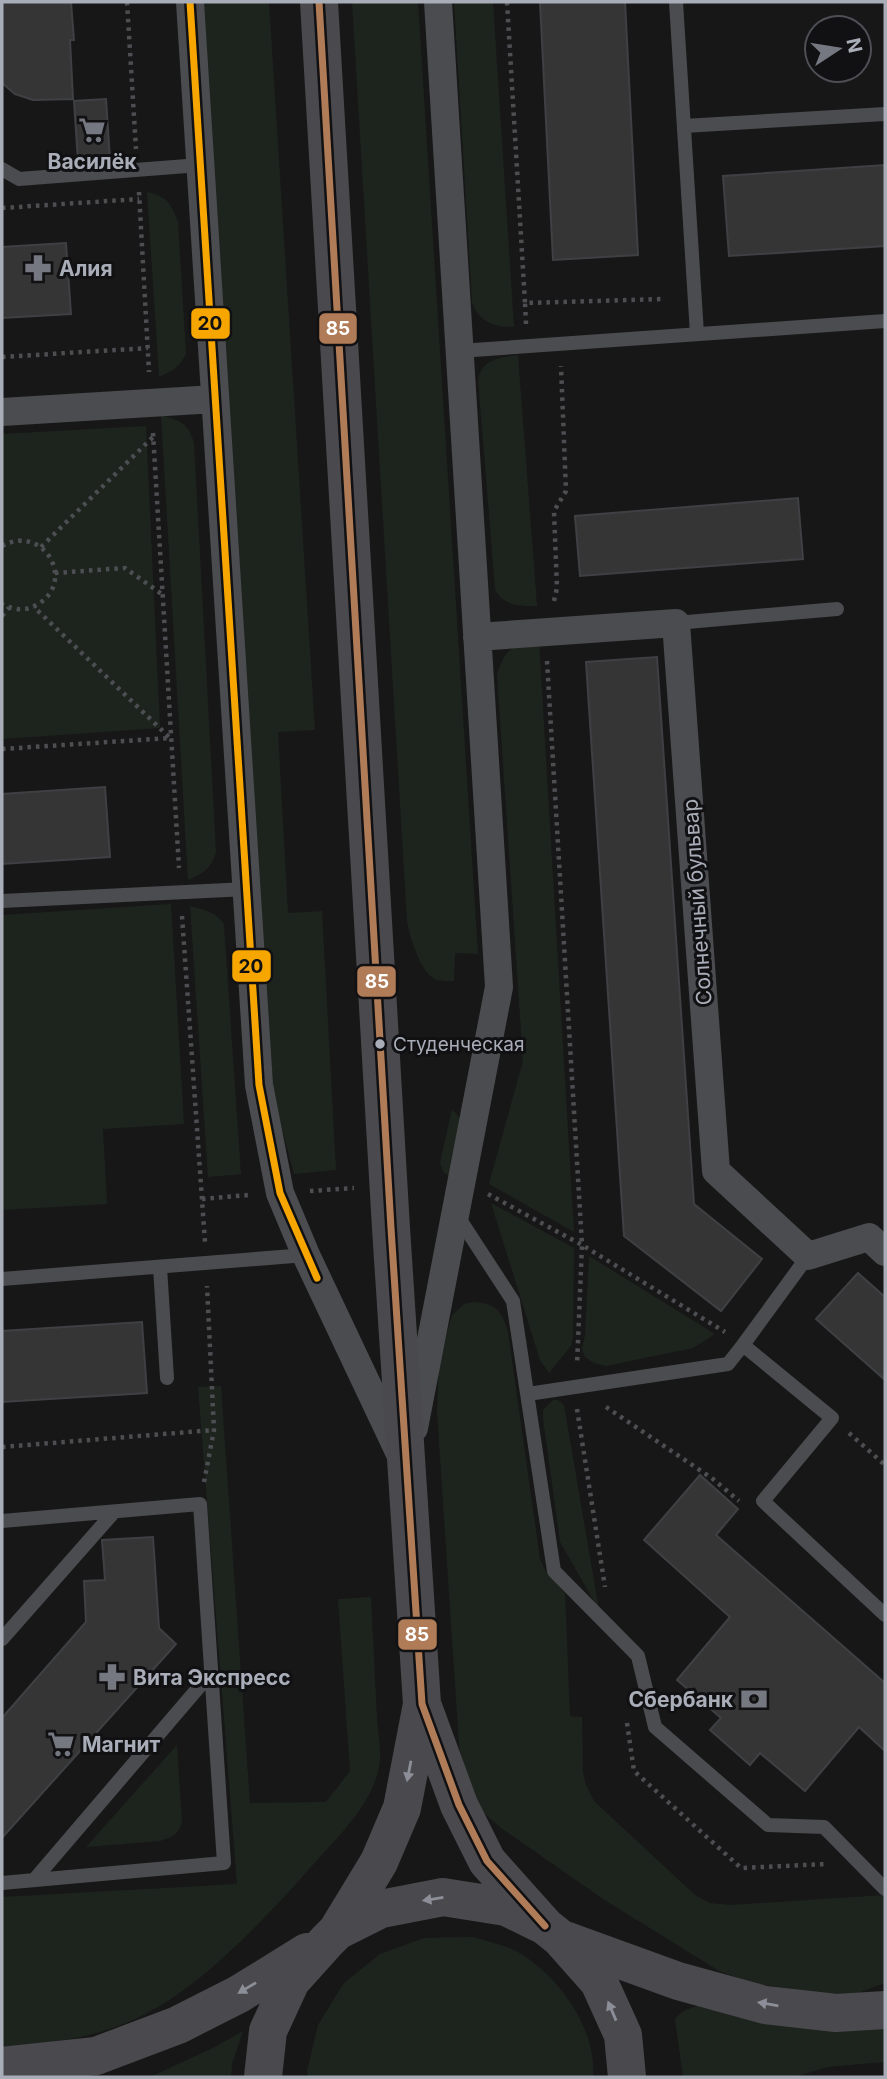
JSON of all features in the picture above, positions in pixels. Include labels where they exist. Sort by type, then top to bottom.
[{"type":"main road","points":[[263,2077],[268,2031],[291,1981],[332,1936],[379,1862],[402,1808],[422,1704],[319,2]]},
{"type":"main road","points":[[422,1704],[460,1805],[487,1861],[600,1982],[623,2035],[627,2077]]},
{"type":"main road","points":[[2,2066],[96,2056],[166,2030],[239,1994],[381,1909],[443,1897],[506,1907],[553,1932],[678,1981],[765,2005],[836,2013],[885,2010]]},
{"type":"street","points":[[190,2],[259,1085],[280,1193],[306,1255],[407,1469]]},
{"type":"street","points":[[407,1469],[454,1211],[499,987],[438,2]]},
{"type":"street","points":[[2,412],[215,399]]},
{"type":"street","points":[[477,637],[676,623]]},
{"type":"street","name":"Солнечный бульвар","points":[[676,623],[716,1171],[808,1256]]},
{"type":"street","points":[[808,1256],[869,1237],[885,1252]]},
{"type":"lane","points":[[676,2],[697,334]]},
{"type":"lane","points":[[684,126],[885,114]]},
{"type":"lane","points":[[2,169],[19,179],[200,165]]},
{"type":"lane","points":[[459,351],[885,321]]},
{"type":"lane","points":[[676,623],[836,610]]},
{"type":"lane","points":[[2,901],[247,889]]},
{"type":"lane","points":[[454,1211],[513,1301],[554,1571],[638,1656],[654,1727],[768,1825],[824,1827],[885,1889]]},
{"type":"lane","points":[[2,1279],[306,1255]]},
{"type":"lane","points":[[528,1394],[728,1364],[808,1256]]},
{"type":"lane","points":[[160,1267],[167,1378]]},
{"type":"lane","points":[[743,1345],[832,1418],[764,1502],[885,1615]]},
{"type":"lane","points":[[2,1521],[200,1504],[224,1863],[2,1883]]},
{"type":"lane","points":[[2,1639],[114,1512]]},
{"type":"lane","points":[[34,1880],[211,1673]]},
{"type":"path","points":[[127,2],[137,170]]},
{"type":"path","points":[[507,2],[528,346],[561,358],[566,491],[554,511],[557,587],[545,632],[582,1245],[577,1405],[611,1628]]},
{"type":"path","points":[[2,208],[139,199]]},
{"type":"path","points":[[525,303],[664,299]]},
{"type":"path","points":[[2,357],[148,348]]},
{"type":"path","points":[[41,547],[153,436]]},
{"type":"path","points":[[2,546],[20,540],[31,542],[48,554],[55,572],[50,593],[34,607],[17,610],[2,604]]},
{"type":"path","points":[[55,572],[125,568],[163,595],[215,1430],[200,1504]]},
{"type":"path","points":[[34,607],[170,738]]},
{"type":"path","points":[[2,616],[9,608]]},
{"type":"path","points":[[2,749],[170,738]]},
{"type":"path","points":[[461,1179],[582,1245],[715,1325],[743,1345]]},
{"type":"path","points":[[202,1199],[389,1185]]},
{"type":"path","points":[[577,1387],[713,1479],[744,1505]]},
{"type":"path","points":[[832,1418],[885,1465]]},
{"type":"path","points":[[2,1447],[215,1430]]},
{"type":"path","points":[[626,1719],[634,1771],[741,1868],[859,1862]]},
{"type":"shaded area","points":[[203,2],[269,2],[315,730],[278,732],[288,913],[322,911],[336,1170],[294,1174],[268,1076]]},
{"type":"shaded area","points":[[352,2],[418,2],[478,954],[455,953],[454,981],[437,980],[426,971],[413,945],[407,921]]},
{"type":"shaded area","points":[[454,2],[493,2],[514,327],[488,322],[479,315],[472,302]]},
{"type":"shaded area","points":[[147,192],[167,201],[178,222],[186,354],[181,363],[159,377]]},
{"type":"shaded area","points":[[518,355],[537,606],[507,602],[495,589],[478,379],[488,363],[498,358]]},
{"type":"shaded area","points":[[161,415],[182,423],[194,443],[216,852],[206,870],[188,880]]},
{"type":"shaded area","points":[[146,426],[160,728],[2,739],[2,434]]},
{"type":"shaded area","points":[[539,640],[574,1232],[489,1184],[523,1061],[497,675],[503,659],[511,649]]},
{"type":"shaded area","points":[[171,904],[184,1124],[103,1129],[107,1204],[2,1210],[2,915]]},
{"type":"shaded area","points":[[190,906],[214,914],[224,925],[241,1174],[208,1177]]},
{"type":"shaded area","points":[[452,1109],[466,1125],[449,1175],[444,1173],[440,1163]]},
{"type":"shaded area","points":[[491,1203],[574,1248],[573,1338],[571,1346],[549,1373],[540,1360]]},
{"type":"shaded area","points":[[589,1256],[715,1334],[693,1348],[606,1366],[594,1363],[585,1357],[582,1349]]},
{"type":"shaded area","points":[[464,1304],[487,1304],[496,1309],[508,1332],[540,1559],[545,1570],[565,1593],[570,1716],[582,1717],[583,1772],[594,1801],[695,1895],[710,1903],[730,1905],[885,1895],[885,1983],[853,1995],[751,1983],[719,1971],[603,1899],[501,1828],[484,1813],[463,1771],[459,1744],[437,1412],[439,1362],[452,1315]]},
{"type":"shaded area","points":[[221,1386],[250,1803],[326,1802],[350,1771],[338,1599],[371,1597],[380,1755],[375,1782],[352,1821],[272,1910],[226,1955],[177,1995],[151,2011],[111,2029],[65,2040],[2,2048],[2,1897],[237,1884],[198,1387]]},
{"type":"shaded area","points":[[553,1400],[564,1405],[599,1610],[560,1542],[543,1418],[543,1410]]},
{"type":"shaded area","points":[[177,1745],[182,1823],[176,1833],[160,1841],[86,1847]]},
{"type":"shaded area","points":[[472,1937],[518,1952],[533,1962],[561,1989],[582,2023],[589,2041],[593,2077],[308,2077],[307,2071],[318,2025],[343,1984],[380,1954],[424,1938]]},
{"type":"shaded area","points":[[701,2005],[885,2027],[885,2062],[827,2067],[795,2077],[683,2077],[675,2019],[683,2011]]},
{"type":"shaded area","points":[[243,2031],[232,2064],[231,2077],[150,2077],[215,2047]]},
{"type":"building","points":[[2,2],[71,2],[74,40],[70,40],[73,99],[33,100],[15,94],[2,83]]},
{"type":"building","points":[[540,2],[625,2],[638,255],[553,260]]},
{"type":"building","name":"Василёк","points":[[106,99],[110,160],[78,161],[74,101]]},
{"type":"building","points":[[885,165],[885,246],[729,256],[723,176]]},
{"type":"building","points":[[66,243],[71,314],[2,318],[2,247]]},
{"type":"building","points":[[798,498],[803,559],[580,576],[575,516]]},
{"type":"building","points":[[657,657],[694,1204],[762,1259],[721,1311],[624,1236],[586,662]]},
{"type":"building","points":[[105,787],[110,857],[2,864],[2,794]]},
{"type":"building","points":[[858,1273],[885,1297],[885,1380],[816,1319]]},
{"type":"building","points":[[142,1322],[147,1393],[2,1402],[2,1331]]},
{"type":"building","points":[[700,1475],[738,1509],[716,1535],[885,1683],[885,1751],[859,1727],[805,1791],[760,1753],[750,1765],[710,1730],[721,1718],[677,1680],[730,1617],[644,1540]]},
{"type":"building","points":[[153,1537],[159,1628],[176,1644],[2,1838],[2,1718],[86,1622],[84,1581],[105,1580],[102,1540]]},
{"type":"transit line","name":"20","points":[[190,2],[259,1085],[280,1193],[317,1278]]},
{"type":"transit line","name":"85","points":[[319,2],[391,1228],[422,1704],[459,1805],[487,1861],[545,1926]]},
{"type":"place","name":"Василёк","points":[[92,130]]},
{"type":"place","name":"Алия","points":[[38,268]]},
{"type":"place","name":"Студенческая","points":[[380,1044]]},
{"type":"place","name":"Вита Экспресс","points":[[112,1677]]},
{"type":"place","name":"Сбербанк","points":[[754,1699]]},
{"type":"place","name":"Магнит","points":[[61,1744]]}]
